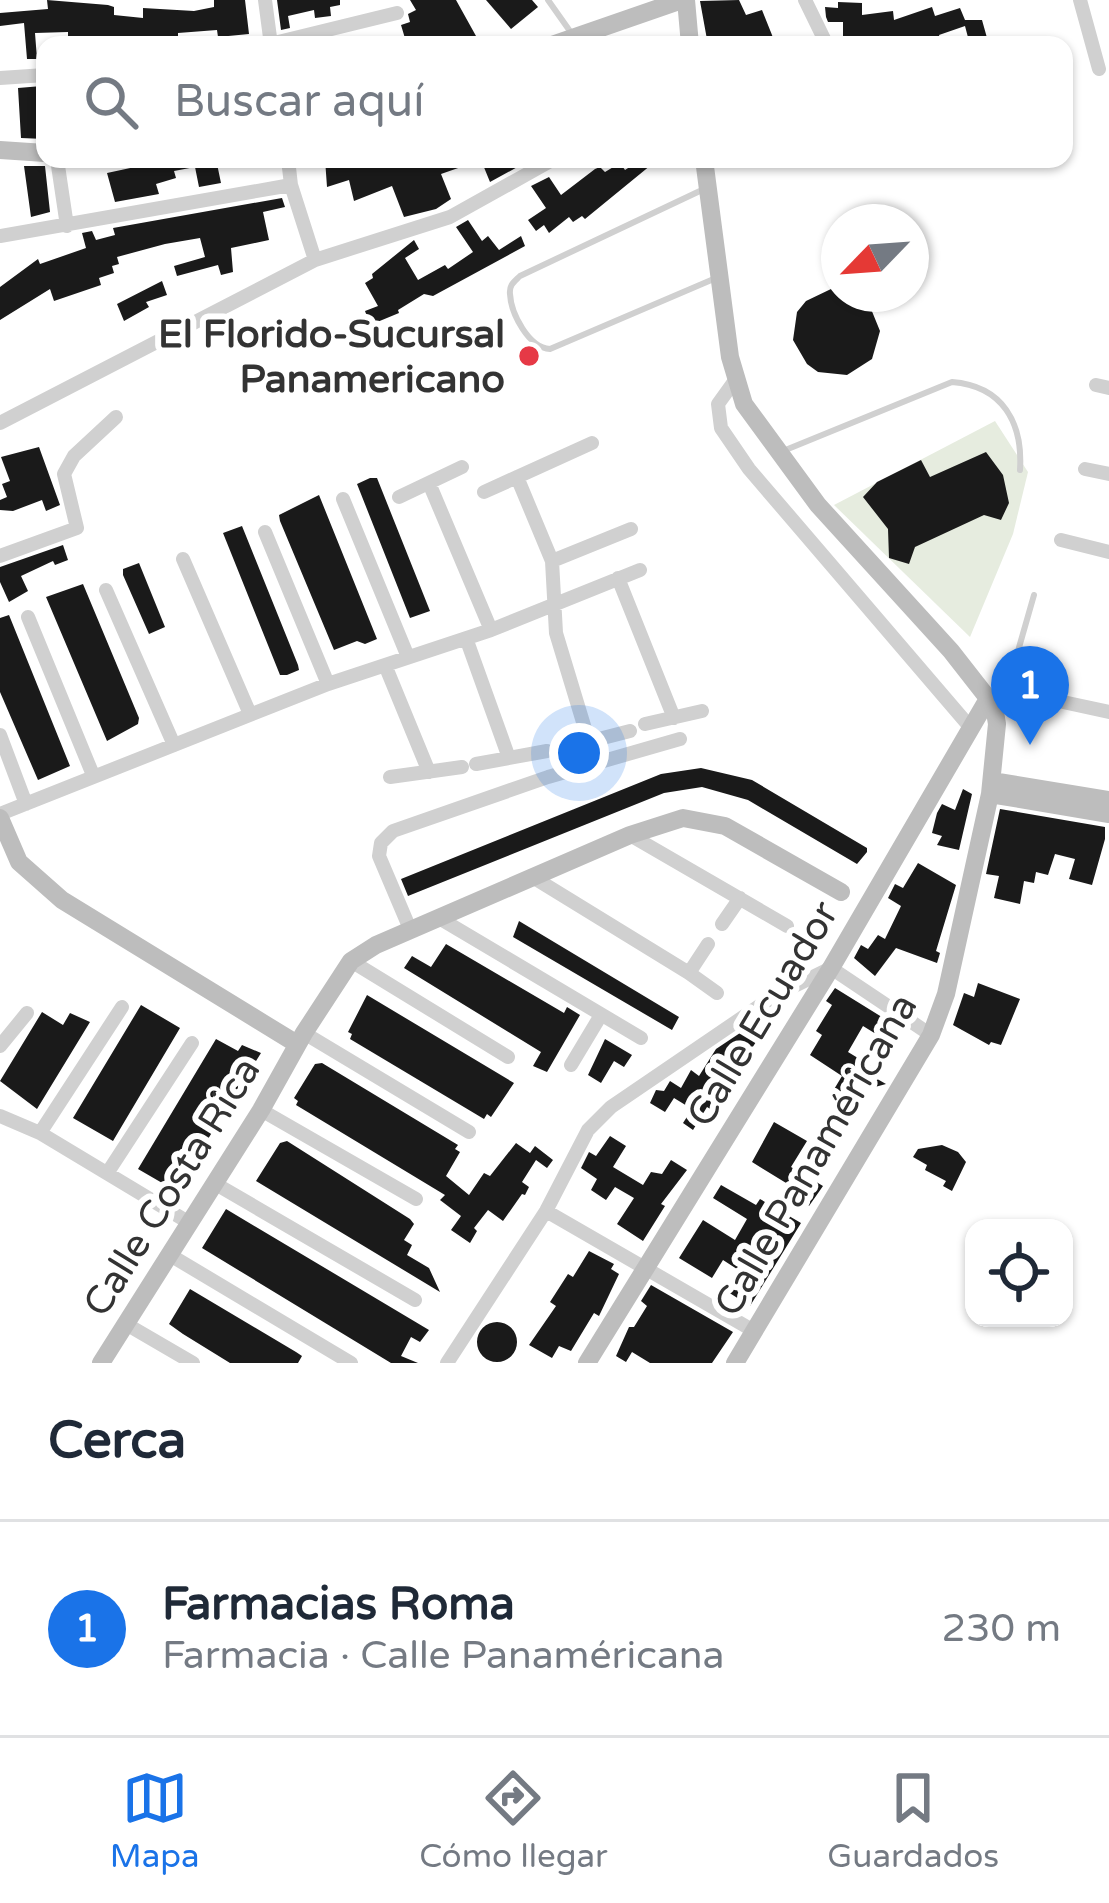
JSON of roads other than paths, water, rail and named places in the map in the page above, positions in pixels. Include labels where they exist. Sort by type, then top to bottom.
[{"type":"street","points":[[265,0],[268,36]]},
{"type":"street","points":[[577,36],[684,0],[690,36]]},
{"type":"street","points":[[805,0],[823,36]]},
{"type":"street","points":[[1080,0],[1099,69]]},
{"type":"street","points":[[305,36],[397,13]]},
{"type":"street","points":[[0,78],[36,76]]},
{"type":"street","points":[[0,150],[36,152]]},
{"type":"street","points":[[58,168],[67,226]]},
{"type":"street","points":[[289,168],[315,260]]},
{"type":"street","points":[[4,419],[315,260],[450,217],[538,168]]},
{"type":"street","points":[[705,168],[719,277],[744,404],[818,506],[992,701]]},
{"type":"street","points":[[0,236],[291,184]]},
{"type":"street","points":[[736,379],[718,404],[721,428],[763,485],[970,727]]},
{"type":"street","points":[[0,556],[77,528],[64,474],[74,456],[116,417]]},
{"type":"street","points":[[484,493],[592,443]]},
{"type":"street","points":[[399,496],[462,467]]},
{"type":"street","points":[[1085,469],[1109,473]]},
{"type":"street","points":[[517,477],[552,561],[556,633],[589,742]]},
{"type":"street","points":[[429,483],[491,630]]},
{"type":"street","points":[[343,499],[408,656]]},
{"type":"street","points":[[552,561],[631,529]]},
{"type":"street","points":[[265,532],[328,684]]},
{"type":"street","points":[[1061,540],[1109,552]]},
{"type":"street","points":[[183,559],[250,714]]},
{"type":"street","points":[[469,1132],[62,900],[19,862],[0,816],[328,684],[491,630],[640,570]]},
{"type":"street","points":[[619,578],[674,718]]},
{"type":"street","points":[[106,590],[174,745]]},
{"type":"street","points":[[28,617],[93,776]]},
{"type":"street","points":[[466,638],[508,758]]},
{"type":"street","points":[[385,665],[429,772]]},
{"type":"street","name":"Calle Ecuador","points":[[587,1363],[831,968],[970,727],[992,701]]},
{"type":"street","name":"Calle Panaméricana","points":[[735,1363],[932,1035],[946,994],[991,788],[997,724],[992,701]]},
{"type":"street","points":[[1063,702],[1109,712]]},
{"type":"street","points":[[390,777],[553,750],[702,711]]},
{"type":"street","points":[[0,735],[26,804]]},
{"type":"street","points":[[410,929],[379,856],[381,843],[393,831],[548,777],[680,739]]},
{"type":"street","points":[[991,788],[1109,800]]},
{"type":"street","points":[[991,788],[1109,814]]},
{"type":"street","points":[[351,961],[410,929],[630,835],[683,818],[725,826],[841,892]]},
{"type":"street","points":[[630,835],[787,926]]},
{"type":"street","points":[[531,877],[717,993]]},
{"type":"street","points":[[722,924],[740,898]]},
{"type":"street","points":[[439,918],[640,1038]]},
{"type":"street","points":[[689,973],[708,944]]},
{"type":"street","points":[[351,961],[508,1057]]},
{"type":"street","name":"Calle Costa Rica","points":[[101,1363],[351,961]]},
{"type":"street","points":[[447,1363],[545,1211],[597,1116],[774,997],[831,968],[932,1035]]},
{"type":"street","points":[[40,1133],[122,1007]]},
{"type":"street","points":[[0,1046],[27,1013]]},
{"type":"street","points":[[571,1065],[601,1015]]},
{"type":"street","points":[[108,1172],[192,1043]]},
{"type":"street","points":[[262,1110],[416,1199]]},
{"type":"street","points":[[0,1116],[40,1133],[188,1222]]},
{"type":"street","points":[[214,1183],[415,1300]]},
{"type":"street","points":[[545,1211],[754,1330]]},
{"type":"street","points":[[170,1255],[351,1363]]},
{"type":"street","points":[[126,1324],[193,1363]]},
{"type":"lane","points":[[548,0],[573,36]]},
{"type":"lane","points":[[708,188],[520,276],[511,285],[510,295],[529,342],[550,350],[719,277]]},
{"type":"lane","points":[[779,453],[952,382],[984,388],[1014,419],[1022,441],[1020,470]]},
{"type":"lane","points":[[992,701],[1012,672],[1034,595]]},
{"type":"place","name":"El Florido-Sucursal Panamericano","points":[[529,356]]},
{"type":"place","name":"Farmacias Roma","points":[[1030,745]]}]
